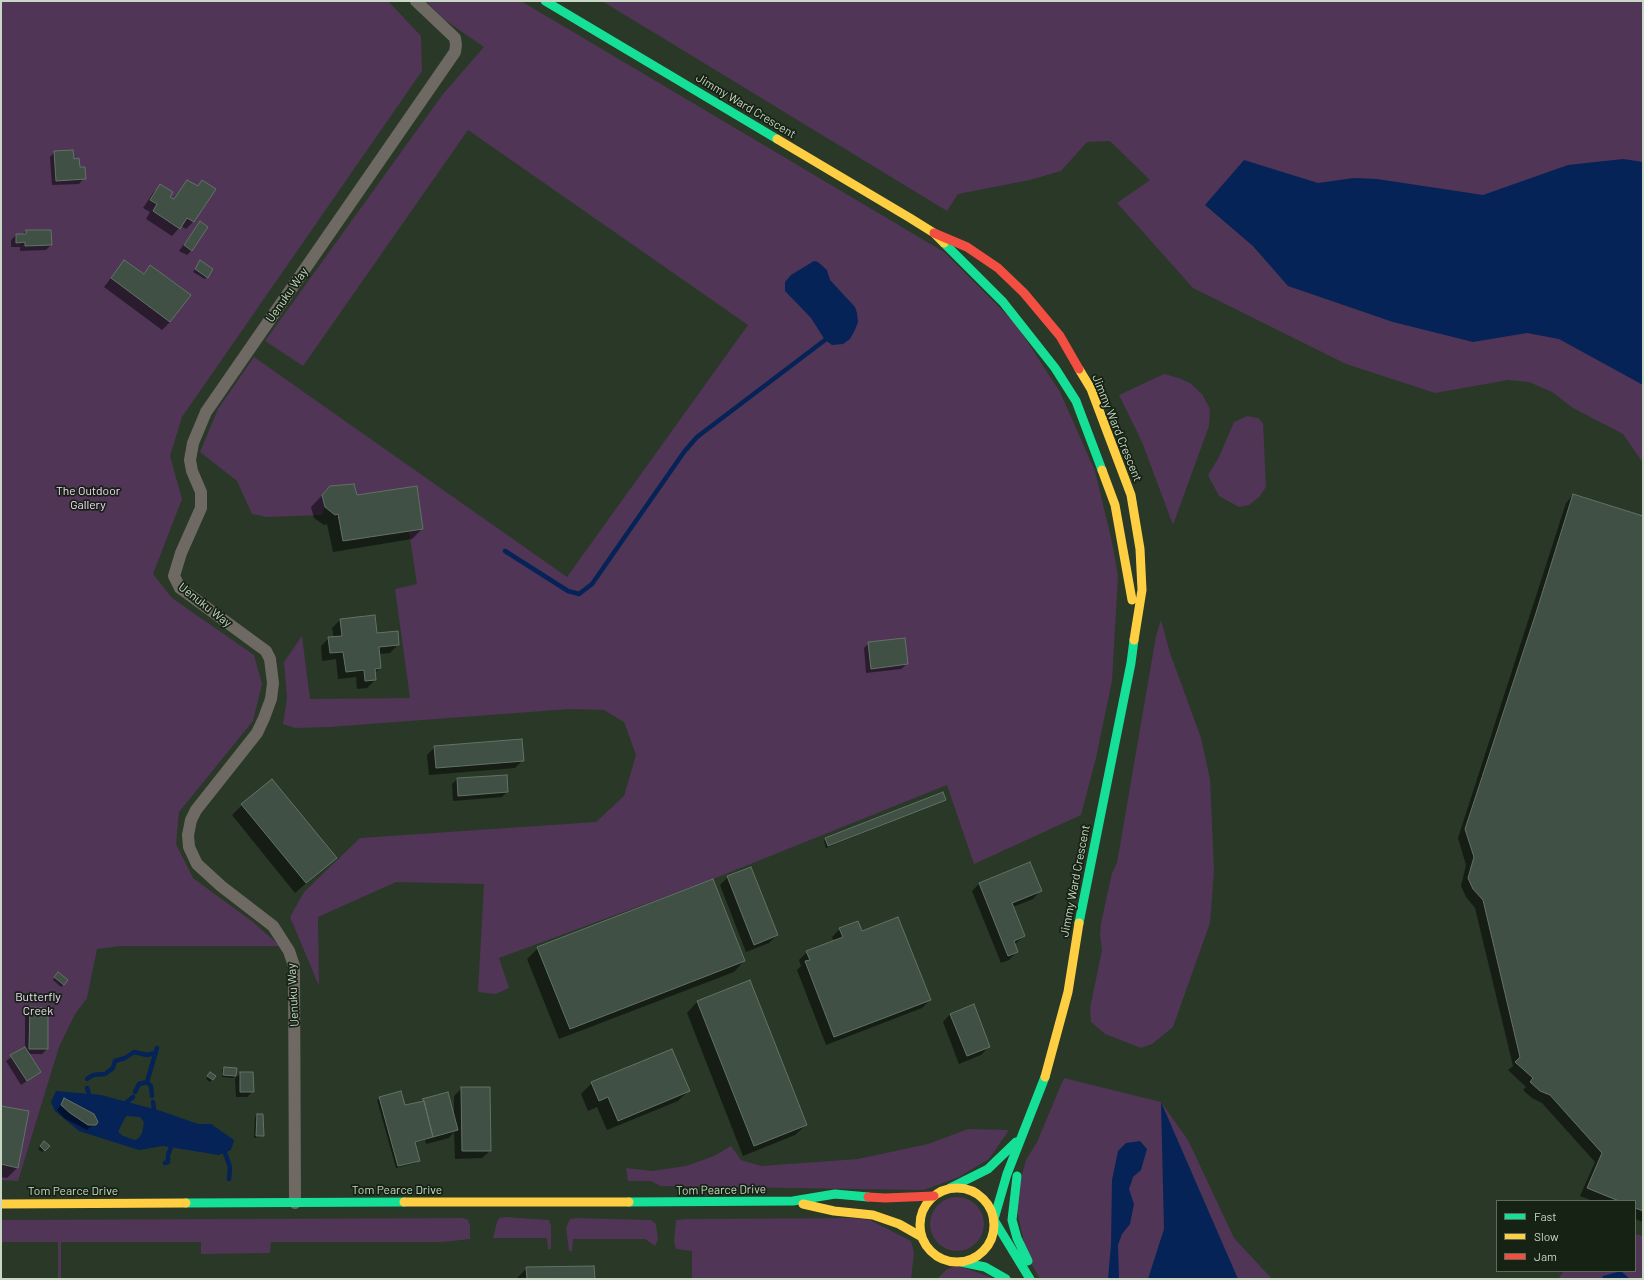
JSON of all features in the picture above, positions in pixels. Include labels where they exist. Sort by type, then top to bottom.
[{"type":"street","name":"Uenuku Way","points":[[295,1203],[295,999],[294,966],[292,958],[281,936],[273,926],[221,886],[197,864],[189,847],[188,834],[191,820],[196,810],[257,733],[271,699],[273,683],[270,659],[266,651],[180,588],[174,576],[181,553],[201,508],[201,492],[192,471],[190,460],[193,443],[206,412],[455,52],[454,38],[416,1]]},
{"type":"street","name":"Jimmy Ward Crescent","points":[[545,1],[934,233],[967,247],[998,268],[1024,293],[1060,336],[1091,389],[1131,495],[1140,549],[1142,590],[1140,610],[1135,627],[1131,663],[1112,751],[1077,932],[1068,992],[1045,1079],[1007,1174],[994,1220]]},
{"type":"street","name":"Jimmy Ward Crescent","points":[[934,233],[1004,302],[1055,368],[1076,401],[1116,505],[1129,578],[1135,627]]},
{"type":"street","name":"Jimmy Ward Crescent","points":[[950,1188],[988,1168],[1009,1150],[1022,1136]]},
{"type":"street","points":[[1022,1136],[1012,1220],[1017,1238],[1037,1279]]},
{"type":"street","points":[[961,1262],[973,1259],[990,1243],[994,1232],[994,1220],[991,1208],[984,1198],[974,1191],[962,1188],[950,1188],[934,1196],[925,1206],[921,1218],[922,1237],[929,1249],[938,1256],[949,1261],[985,1266],[1006,1279]]},
{"type":"street","name":"Tom Pearce Drive","points":[[1,1204],[792,1201],[835,1194],[885,1198],[934,1196]]},
{"type":"street","name":"Tom Pearce Drive","points":[[792,1201],[834,1211],[873,1215],[899,1224],[922,1237]]},
{"type":"street","points":[[994,1220],[1030,1279]]},
{"type":"green space","points":[[1,1],[388,1],[421,36],[422,71],[182,417],[170,456],[182,499],[153,574],[172,598],[254,655],[262,684],[253,721],[179,812],[176,844],[193,878],[253,922],[280,946],[121,946],[97,949],[87,998],[75,1014],[59,1047],[18,1181],[1,1180]]},
{"type":"green space","points":[[426,1],[521,1],[944,252],[1016,324],[1060,392],[1095,471],[1112,542],[1118,576],[1112,681],[1096,758],[1081,815],[974,864],[947,785],[713,879],[499,958],[509,988],[496,994],[478,992],[484,884],[396,882],[318,917],[319,986],[290,917],[304,892],[360,838],[596,822],[624,796],[636,755],[624,722],[604,710],[570,709],[329,727],[295,728],[283,724],[287,698],[284,662],[302,636],[310,699],[410,698],[395,589],[417,584],[409,531],[423,529],[417,487],[357,495],[354,484],[330,486],[322,495],[325,507],[322,515],[267,517],[252,514],[237,481],[200,452],[218,409],[254,357],[567,577],[748,325],[468,130],[303,366],[265,341],[443,94],[484,47],[445,20]]},
{"type":"green space","points":[[602,1],[1643,1],[1643,463],[1623,434],[1573,408],[1552,392],[1529,382],[1508,380],[1435,393],[1346,364],[1193,288],[1117,203],[1150,180],[1110,141],[1087,142],[1061,171],[1030,180],[958,194],[947,211]],"holes":[[[1209,208],[1257,240],[1285,282],[1253,246]]]},
{"type":"green space","points":[[1164,374],[1190,383],[1202,394],[1210,409],[1209,426],[1173,525],[1142,442],[1119,395]]},
{"type":"green space","points":[[1247,416],[1258,418],[1263,423],[1266,487],[1259,497],[1249,505],[1239,507],[1219,496],[1208,475],[1219,457],[1234,422]]},
{"type":"green space","points":[[1161,620],[1170,653],[1201,738],[1210,779],[1214,871],[1210,923],[1173,1027],[1152,1044],[1141,1048],[1105,1034],[1091,1022],[1090,1008],[1102,950],[1100,935],[1101,923],[1112,873],[1117,863],[1156,636]]},
{"type":"green space","points":[[1064,1078],[1161,1102],[1188,1140],[1234,1238],[1272,1279],[1040,1279],[1027,1256],[1017,1211],[1019,1186],[1026,1160],[1037,1142]]},
{"type":"green space","points":[[968,1129],[1009,1130],[989,1159],[959,1177],[924,1190],[660,1186],[651,1181],[628,1181],[626,1168],[652,1171],[686,1166],[714,1156],[731,1146],[741,1160],[761,1166],[858,1159],[928,1144]]},
{"type":"green space","points":[[957,1197],[967,1199],[976,1205],[982,1214],[984,1224],[982,1234],[976,1243],[967,1249],[957,1251],[947,1249],[938,1243],[932,1234],[930,1224],[932,1214],[938,1205],[947,1199]]},
{"type":"green space","points":[[505,1217],[549,1220],[551,1226],[551,1249],[548,1249],[547,1238],[493,1238],[499,1218]]},
{"type":"green space","points":[[463,1218],[468,1220],[470,1225],[470,1239],[442,1242],[271,1242],[270,1253],[201,1254],[201,1242],[61,1242],[61,1279],[58,1279],[58,1242],[1,1242],[1,1220]]},
{"type":"green space","points":[[852,1218],[870,1220],[911,1241],[914,1253],[911,1279],[692,1279],[692,1251],[676,1249],[674,1241],[676,1220]]},
{"type":"green space","points":[[570,1219],[651,1220],[656,1224],[658,1239],[655,1246],[645,1239],[573,1239],[572,1251],[569,1251],[566,1228]]},
{"type":"green space","points":[[1636,1234],[1643,1236],[1643,1279],[1558,1279],[1563,1272],[1636,1272]]},
{"type":"green space","points":[[952,1267],[962,1267],[996,1279],[937,1279],[946,1270]]},
{"type":"water","points":[[1623,159],[1643,162],[1643,385],[1559,339],[1527,333],[1473,342],[1393,322],[1288,286],[1253,246],[1205,205],[1244,160],[1318,183],[1354,178],[1377,179],[1483,195],[1568,165]]},
{"type":"water","points":[[814,261],[818,262],[827,270],[830,280],[855,307],[858,322],[850,339],[843,344],[832,345],[825,340],[811,318],[785,291],[785,282],[791,275]]},
{"type":"water","points":[[56,1091],[101,1095],[161,1111],[198,1124],[211,1124],[234,1140],[231,1150],[219,1155],[163,1146],[139,1150],[79,1131],[55,1111],[51,1102]],"holes":[[[64,1098],[94,1114],[98,1122],[97,1125],[88,1124],[70,1113],[61,1105]],[[126,1116],[140,1117],[144,1122],[142,1133],[139,1138],[135,1140],[123,1136],[118,1132]]]},
{"type":"water","points":[[1161,1102],[1238,1279],[1148,1279],[1164,1229]]},
{"type":"water","points":[[1140,1141],[1147,1149],[1141,1170],[1133,1177],[1129,1189],[1134,1204],[1130,1224],[1122,1234],[1118,1245],[1119,1279],[1108,1279],[1111,1244],[1112,1180],[1118,1151],[1126,1143]]},
{"type":"water","points":[[1622,1272],[1630,1279],[1602,1279],[1603,1276]]},
{"type":"building","points":[[73,150],[74,159],[79,158],[80,167],[85,167],[86,179],[56,181],[54,151]]},
{"type":"building","points":[[187,180],[198,186],[202,180],[216,189],[194,222],[187,218],[180,229],[153,211],[157,204],[150,200],[160,184],[173,192],[170,197],[174,199]]},
{"type":"building","points":[[200,221],[208,227],[192,251],[184,245]]},
{"type":"building","points":[[26,230],[51,230],[52,245],[25,246],[25,242],[16,243],[16,234],[26,234]]},
{"type":"building","points":[[124,260],[144,274],[150,265],[191,295],[170,322],[111,278]]},
{"type":"building","points":[[200,260],[213,269],[208,278],[195,269]]},
{"type":"building","points":[[354,484],[357,495],[417,486],[423,529],[343,541],[338,514],[335,515],[325,507],[322,495],[330,486]]},
{"type":"building","points":[[1573,494],[1643,516],[1643,1211],[1636,1208],[1636,1200],[1617,1200],[1587,1188],[1602,1153],[1550,1095],[1540,1091],[1530,1082],[1533,1078],[1515,1062],[1520,1057],[1483,900],[1473,889],[1468,878],[1474,857],[1465,829],[1536,613]]},
{"type":"building","points":[[375,615],[377,633],[398,631],[399,645],[379,647],[381,668],[375,669],[376,680],[365,681],[364,670],[346,672],[343,652],[330,653],[328,637],[342,636],[340,619]]},
{"type":"building","points":[[905,638],[908,664],[871,669],[868,642]]},
{"type":"building","points":[[522,739],[524,761],[436,768],[434,746]]},
{"type":"building","points":[[507,775],[508,792],[458,796],[457,778]]},
{"type":"building","points":[[272,779],[337,858],[306,883],[241,804]]},
{"type":"building","points":[[943,792],[946,800],[828,846],[825,838]]},
{"type":"building","points":[[1030,862],[1042,891],[1012,903],[1025,936],[1014,941],[1018,952],[1008,956],[979,883]]},
{"type":"building","points":[[751,867],[778,935],[754,945],[727,876]]},
{"type":"building","points":[[713,879],[745,961],[570,1029],[537,947]]},
{"type":"building","points":[[898,917],[931,1000],[834,1037],[805,961],[810,960],[806,951],[843,937],[839,928],[858,921],[862,931]]},
{"type":"building","points":[[58,972],[68,980],[64,985],[54,977]]},
{"type":"building","points":[[750,980],[807,1125],[754,1146],[697,1001]]},
{"type":"building","points":[[974,1004],[990,1047],[967,1056],[950,1014]]},
{"type":"building","points":[[30,1007],[48,1008],[48,1049],[29,1049]]},
{"type":"building","points":[[25,1047],[41,1072],[27,1081],[10,1055]]},
{"type":"building","points":[[672,1049],[690,1091],[618,1121],[608,1097],[599,1101],[591,1082]]},
{"type":"building","points":[[224,1067],[237,1068],[236,1076],[223,1075]]},
{"type":"building","points":[[210,1072],[216,1076],[213,1080],[207,1076]]},
{"type":"building","points":[[240,1072],[253,1072],[254,1092],[240,1092]]},
{"type":"building","points":[[461,1087],[490,1087],[491,1151],[462,1151]]},
{"type":"building","points":[[401,1091],[405,1105],[424,1101],[433,1137],[415,1142],[420,1161],[398,1166],[379,1097]]},
{"type":"building","points":[[448,1092],[458,1130],[433,1137],[424,1101],[422,1099]]},
{"type":"building","points":[[64,1098],[94,1114],[98,1122],[96,1125],[88,1125],[70,1113],[61,1105]]},
{"type":"building","points":[[1,1106],[29,1111],[18,1168],[1,1164]]},
{"type":"building","points":[[257,1114],[263,1114],[264,1136],[256,1136]]},
{"type":"building","points":[[44,1141],[50,1146],[45,1151],[40,1146]]},
{"type":"building","points":[[594,1266],[595,1279],[527,1279],[526,1267]]},
{"type":"waterway","points":[[505,551],[568,591],[579,594],[592,584],[684,452],[697,437],[825,340]]},
{"type":"waterway","points":[[152,1096],[151,1086],[147,1082],[157,1048]]},
{"type":"waterway","points":[[87,1079],[93,1075],[105,1074],[113,1068],[115,1061],[125,1058],[134,1052],[147,1055],[156,1053]]},
{"type":"waterway","points":[[135,1092],[139,1084],[147,1082]]},
{"type":"waterway","points":[[87,1088],[89,1094]]},
{"type":"waterway","points":[[127,1102],[133,1097]]},
{"type":"waterway","points":[[153,1102],[154,1109]]},
{"type":"waterway","points":[[168,1155],[171,1147]]},
{"type":"waterway","points":[[225,1153],[230,1167],[229,1179]]},
{"type":"waterway","points":[[165,1163],[168,1162],[168,1157]]},
{"type":"traffic: fast","points":[[545,1],[777,139]]},
{"type":"traffic: fast","points":[[944,243],[1003,302],[1055,368],[1076,401],[1102,470]]},
{"type":"traffic: fast","points":[[1079,923],[1131,663],[1134,640]]},
{"type":"traffic: fast","points":[[994,1219],[1007,1174],[1045,1077]]},
{"type":"traffic: fast","points":[[950,1188],[988,1169],[1016,1142]]},
{"type":"traffic: fast","points":[[1017,1176],[1012,1220],[1017,1238],[1028,1261]]},
{"type":"traffic: fast","points":[[629,1202],[793,1201],[835,1194],[868,1197]]},
{"type":"traffic: fast","points":[[186,1203],[404,1202]]},
{"type":"traffic: fast","points":[[994,1220],[1030,1279]]},
{"type":"traffic: fast","points":[[961,1262],[985,1267],[1006,1279]]},
{"type":"traffic: slow","points":[[777,139],[910,218],[934,233],[944,243]]},
{"type":"traffic: slow","points":[[1079,369],[1091,389],[1131,495],[1140,549],[1142,590],[1134,640]]},
{"type":"traffic: slow","points":[[1102,470],[1115,505],[1132,600]]},
{"type":"traffic: slow","points":[[1045,1077],[1068,992],[1079,923]]},
{"type":"traffic: slow","points":[[957,1188],[978,1194],[988,1204],[994,1225],[988,1246],[978,1256],[957,1262],[936,1256],[926,1246],[920,1225],[926,1204],[936,1194],[957,1188]]},
{"type":"traffic: slow","points":[[404,1202],[629,1202]]},
{"type":"traffic: slow","points":[[1,1204],[186,1203]]},
{"type":"traffic: slow","points":[[803,1204],[834,1211],[873,1215],[899,1224],[922,1237]]},
{"type":"traffic: jam","points":[[934,233],[967,247],[998,268],[1024,293],[1060,336],[1079,369]]},
{"type":"traffic: jam","points":[[868,1197],[885,1198],[934,1196]]},
{"type":"park label","name":"The Outdoor Gallery","points":[[88,498]]},
{"type":"park label","name":"Butterfly Creek","points":[[38,1004]]}]
